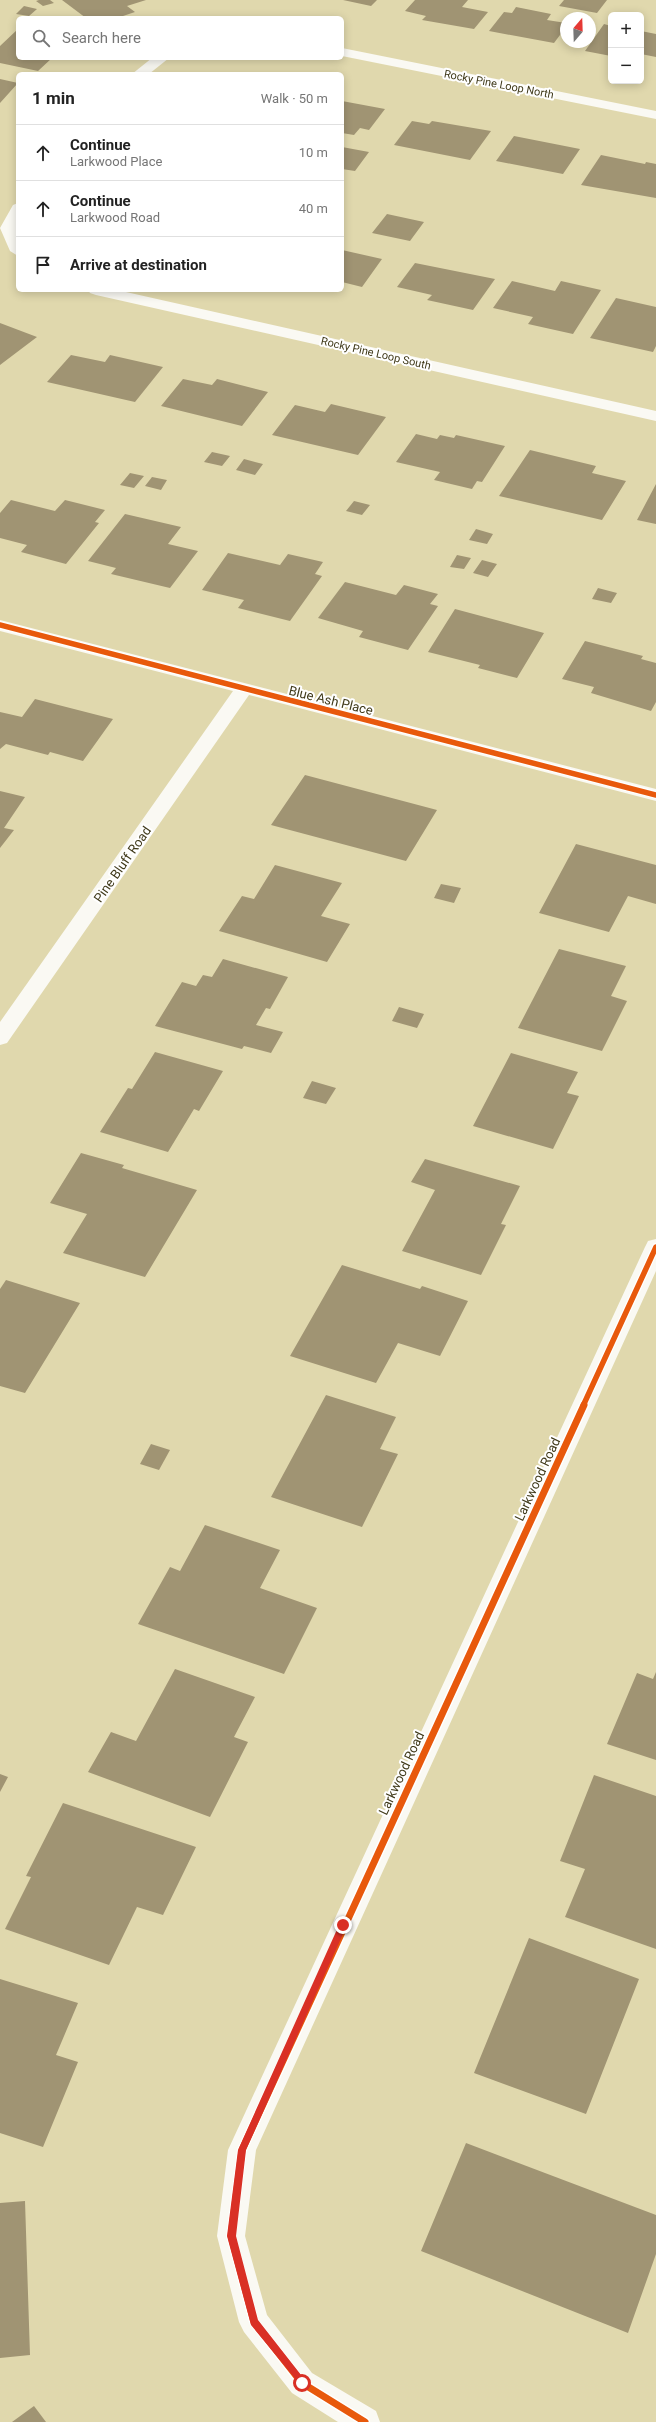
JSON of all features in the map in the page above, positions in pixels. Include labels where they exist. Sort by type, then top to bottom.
[{"type":"street","name":"Rocky Pine Loop North","points":[[344,52],[656,115]]},
{"type":"street","points":[[142,72],[159,60]]},
{"type":"street","points":[[16,212],[8,228],[16,246]]},
{"type":"street","name":"Rocky Pine Loop South","points":[[105,292],[656,416]]},
{"type":"street","name":"Blue Ash Place","points":[[0,625],[656,795]]},
{"type":"street","name":"Pine Bluff Road","points":[[0,1038],[244,689]]},
{"type":"street","name":"Larkwood Road","points":[[365,2422],[302,2383],[254,2322],[231,2236],[242,2150],[343,1925],[656,1248]]},
{"type":"building","points":[[50,0],[54,3],[43,6],[36,1]]},
{"type":"building","points":[[62,0],[146,0],[127,6],[135,12],[123,16],[83,16]]},
{"type":"building","points":[[343,0],[377,0],[371,6]]},
{"type":"building","points":[[415,0],[468,0],[462,7],[488,12],[474,29],[422,20],[426,16],[405,11]]},
{"type":"building","points":[[564,0],[607,0],[597,13],[559,6]]},
{"type":"building","points":[[24,6],[37,9],[29,16],[16,14]]},
{"type":"building","points":[[516,7],[551,14],[547,20],[560,22],[560,35],[554,43],[489,31],[504,12],[512,13]]},
{"type":"building","points":[[604,24],[608,25],[608,55],[585,51],[587,48],[596,48],[596,35]]},
{"type":"building","points":[[16,31],[16,60],[50,60],[38,71],[0,63],[0,46]]},
{"type":"building","points":[[644,32],[656,34],[656,57],[644,55]]},
{"type":"building","points":[[0,79],[16,83],[16,85],[0,103]]},
{"type":"building","points":[[344,101],[385,109],[369,130],[360,128],[354,135],[344,133]]},
{"type":"building","points":[[412,121],[429,124],[432,121],[491,131],[470,160],[394,145]]},
{"type":"building","points":[[514,136],[580,149],[563,174],[496,161]]},
{"type":"building","points":[[344,147],[369,152],[355,171],[344,169]]},
{"type":"building","points":[[601,155],[645,164],[646,162],[656,164],[656,198],[581,185]]},
{"type":"building","points":[[387,214],[424,222],[410,241],[372,233]]},
{"type":"building","points":[[344,250],[382,259],[362,287],[344,282]]},
{"type":"building","points":[[415,263],[495,279],[473,310],[427,300],[432,295],[397,287]]},
{"type":"building","points":[[512,281],[555,291],[561,281],[601,290],[573,334],[528,324],[533,317],[493,308]]},
{"type":"building","points":[[616,298],[656,307],[656,346],[653,352],[590,338]]},
{"type":"building","points":[[0,323],[37,337],[0,365]]},
{"type":"building","points":[[71,355],[105,362],[110,355],[163,367],[135,402],[47,382]]},
{"type":"building","points":[[183,379],[212,385],[217,379],[268,392],[242,426],[161,406]]},
{"type":"building","points":[[331,404],[386,417],[358,455],[272,435],[295,405],[325,412]]},
{"type":"building","points":[[416,434],[437,439],[440,435],[454,438],[456,435],[505,446],[482,482],[477,481],[472,489],[434,480],[440,472],[396,462]]},
{"type":"building","points":[[530,450],[596,466],[592,473],[626,481],[602,520],[499,496]]},
{"type":"building","points":[[212,452],[230,456],[222,466],[204,462]]},
{"type":"building","points":[[244,459],[263,464],[255,475],[236,470]]},
{"type":"building","points":[[130,473],[144,476],[134,488],[120,485]]},
{"type":"building","points":[[152,477],[167,480],[161,490],[145,486]]},
{"type":"building","points":[[656,484],[656,524],[637,520]]},
{"type":"building","points":[[11,500],[55,511],[65,500],[105,510],[95,522],[99,523],[66,564],[21,552],[27,545],[0,538],[0,513]]},
{"type":"building","points":[[354,501],[370,505],[362,515],[346,511]]},
{"type":"building","points":[[125,514],[181,527],[168,544],[198,551],[170,588],[111,574],[116,568],[88,561]]},
{"type":"building","points":[[476,529],[493,534],[487,544],[469,540]]},
{"type":"building","points":[[228,553],[280,565],[288,554],[323,562],[315,574],[322,576],[290,621],[238,608],[244,600],[202,590]]},
{"type":"building","points":[[457,555],[471,558],[464,569],[450,567]]},
{"type":"building","points":[[482,560],[497,564],[488,577],[473,573]]},
{"type":"building","points":[[345,582],[396,595],[404,585],[438,594],[430,604],[438,606],[408,650],[359,637],[363,631],[318,618]]},
{"type":"building","points":[[598,588],[617,593],[611,603],[592,599]]},
{"type":"building","points":[[455,609],[544,633],[517,678],[478,668],[480,665],[428,652]]},
{"type":"building","points":[[585,641],[643,656],[641,659],[656,663],[656,702],[651,711],[591,693],[594,687],[562,679]]},
{"type":"building","points":[[35,699],[113,719],[83,761],[50,752],[48,755],[6,744],[0,749],[0,712],[22,717]]},
{"type":"building","points":[[305,775],[437,810],[406,861],[271,825]]},
{"type":"building","points":[[0,791],[25,797],[4,828],[14,830],[0,848]]},
{"type":"building","points":[[576,844],[656,865],[656,904],[628,896],[609,932],[539,913]]},
{"type":"building","points":[[275,865],[342,883],[321,916],[350,924],[327,962],[219,931],[242,896],[254,899]]},
{"type":"building","points":[[441,884],[461,888],[454,903],[434,898]]},
{"type":"building","points":[[559,949],[626,966],[611,996],[627,1001],[602,1051],[518,1028]]},
{"type":"building","points":[[223,959],[288,977],[270,1009],[266,1008],[256,1025],[283,1032],[271,1053],[244,1046],[242,1049],[155,1026],[182,982],[196,986],[203,975],[212,977]]},
{"type":"building","points":[[399,1007],[424,1014],[417,1028],[392,1021]]},
{"type":"building","points":[[155,1052],[223,1071],[199,1111],[194,1109],[168,1152],[100,1132],[128,1088],[132,1089]]},
{"type":"building","points":[[511,1053],[578,1072],[567,1093],[579,1096],[553,1149],[473,1126]]},
{"type":"building","points":[[312,1081],[336,1088],[326,1104],[303,1098]]},
{"type":"building","points":[[81,1153],[124,1165],[122,1168],[197,1190],[145,1277],[63,1253],[87,1214],[50,1203]]},
{"type":"building","points":[[425,1159],[520,1186],[501,1224],[506,1225],[481,1275],[402,1251],[435,1190],[411,1182]]},
{"type":"building","points":[[342,1265],[420,1289],[422,1286],[468,1301],[440,1356],[398,1343],[376,1383],[290,1356]]},
{"type":"building","points":[[6,1280],[80,1303],[25,1393],[0,1386],[0,1289]]},
{"type":"building","points":[[326,1395],[396,1417],[380,1449],[398,1454],[362,1527],[271,1497]]},
{"type":"building","points":[[151,1444],[170,1450],[159,1470],[140,1464]]},
{"type":"building","points":[[205,1525],[280,1550],[260,1588],[317,1608],[284,1674],[138,1624],[170,1567],[180,1571]]},
{"type":"building","points":[[175,1669],[255,1697],[234,1737],[248,1742],[210,1817],[88,1772],[111,1732],[136,1741]]},
{"type":"building","points":[[656,1672],[656,1760],[607,1744],[637,1673],[653,1679]]},
{"type":"building","points":[[0,1774],[8,1777],[0,1792]]},
{"type":"building","points":[[594,1775],[656,1796],[656,1949],[565,1917],[585,1869],[560,1861]]},
{"type":"building","points":[[63,1803],[196,1847],[163,1915],[137,1907],[109,1965],[5,1929],[31,1877],[26,1876]]},
{"type":"building","points":[[529,1938],[639,1979],[586,2114],[474,2073]]},
{"type":"building","points":[[0,1979],[78,2003],[56,2055],[78,2062],[43,2147],[0,2133]]},
{"type":"building","points":[[466,2143],[656,2215],[656,2254],[628,2333],[421,2251]]},
{"type":"building","points":[[25,2201],[30,2355],[0,2358],[0,2203]]},
{"type":"building","points":[[34,2406],[46,2422],[12,2422]]},
{"type":"cycle path","points":[[0,625],[656,795]]},
{"type":"cycle path","points":[[365,2422],[302,2383],[254,2322],[231,2236],[242,2150],[656,1247]]},
{"type":"route","points":[[302,2383],[254,2322],[231,2236],[242,2150],[343,1925]]}]
